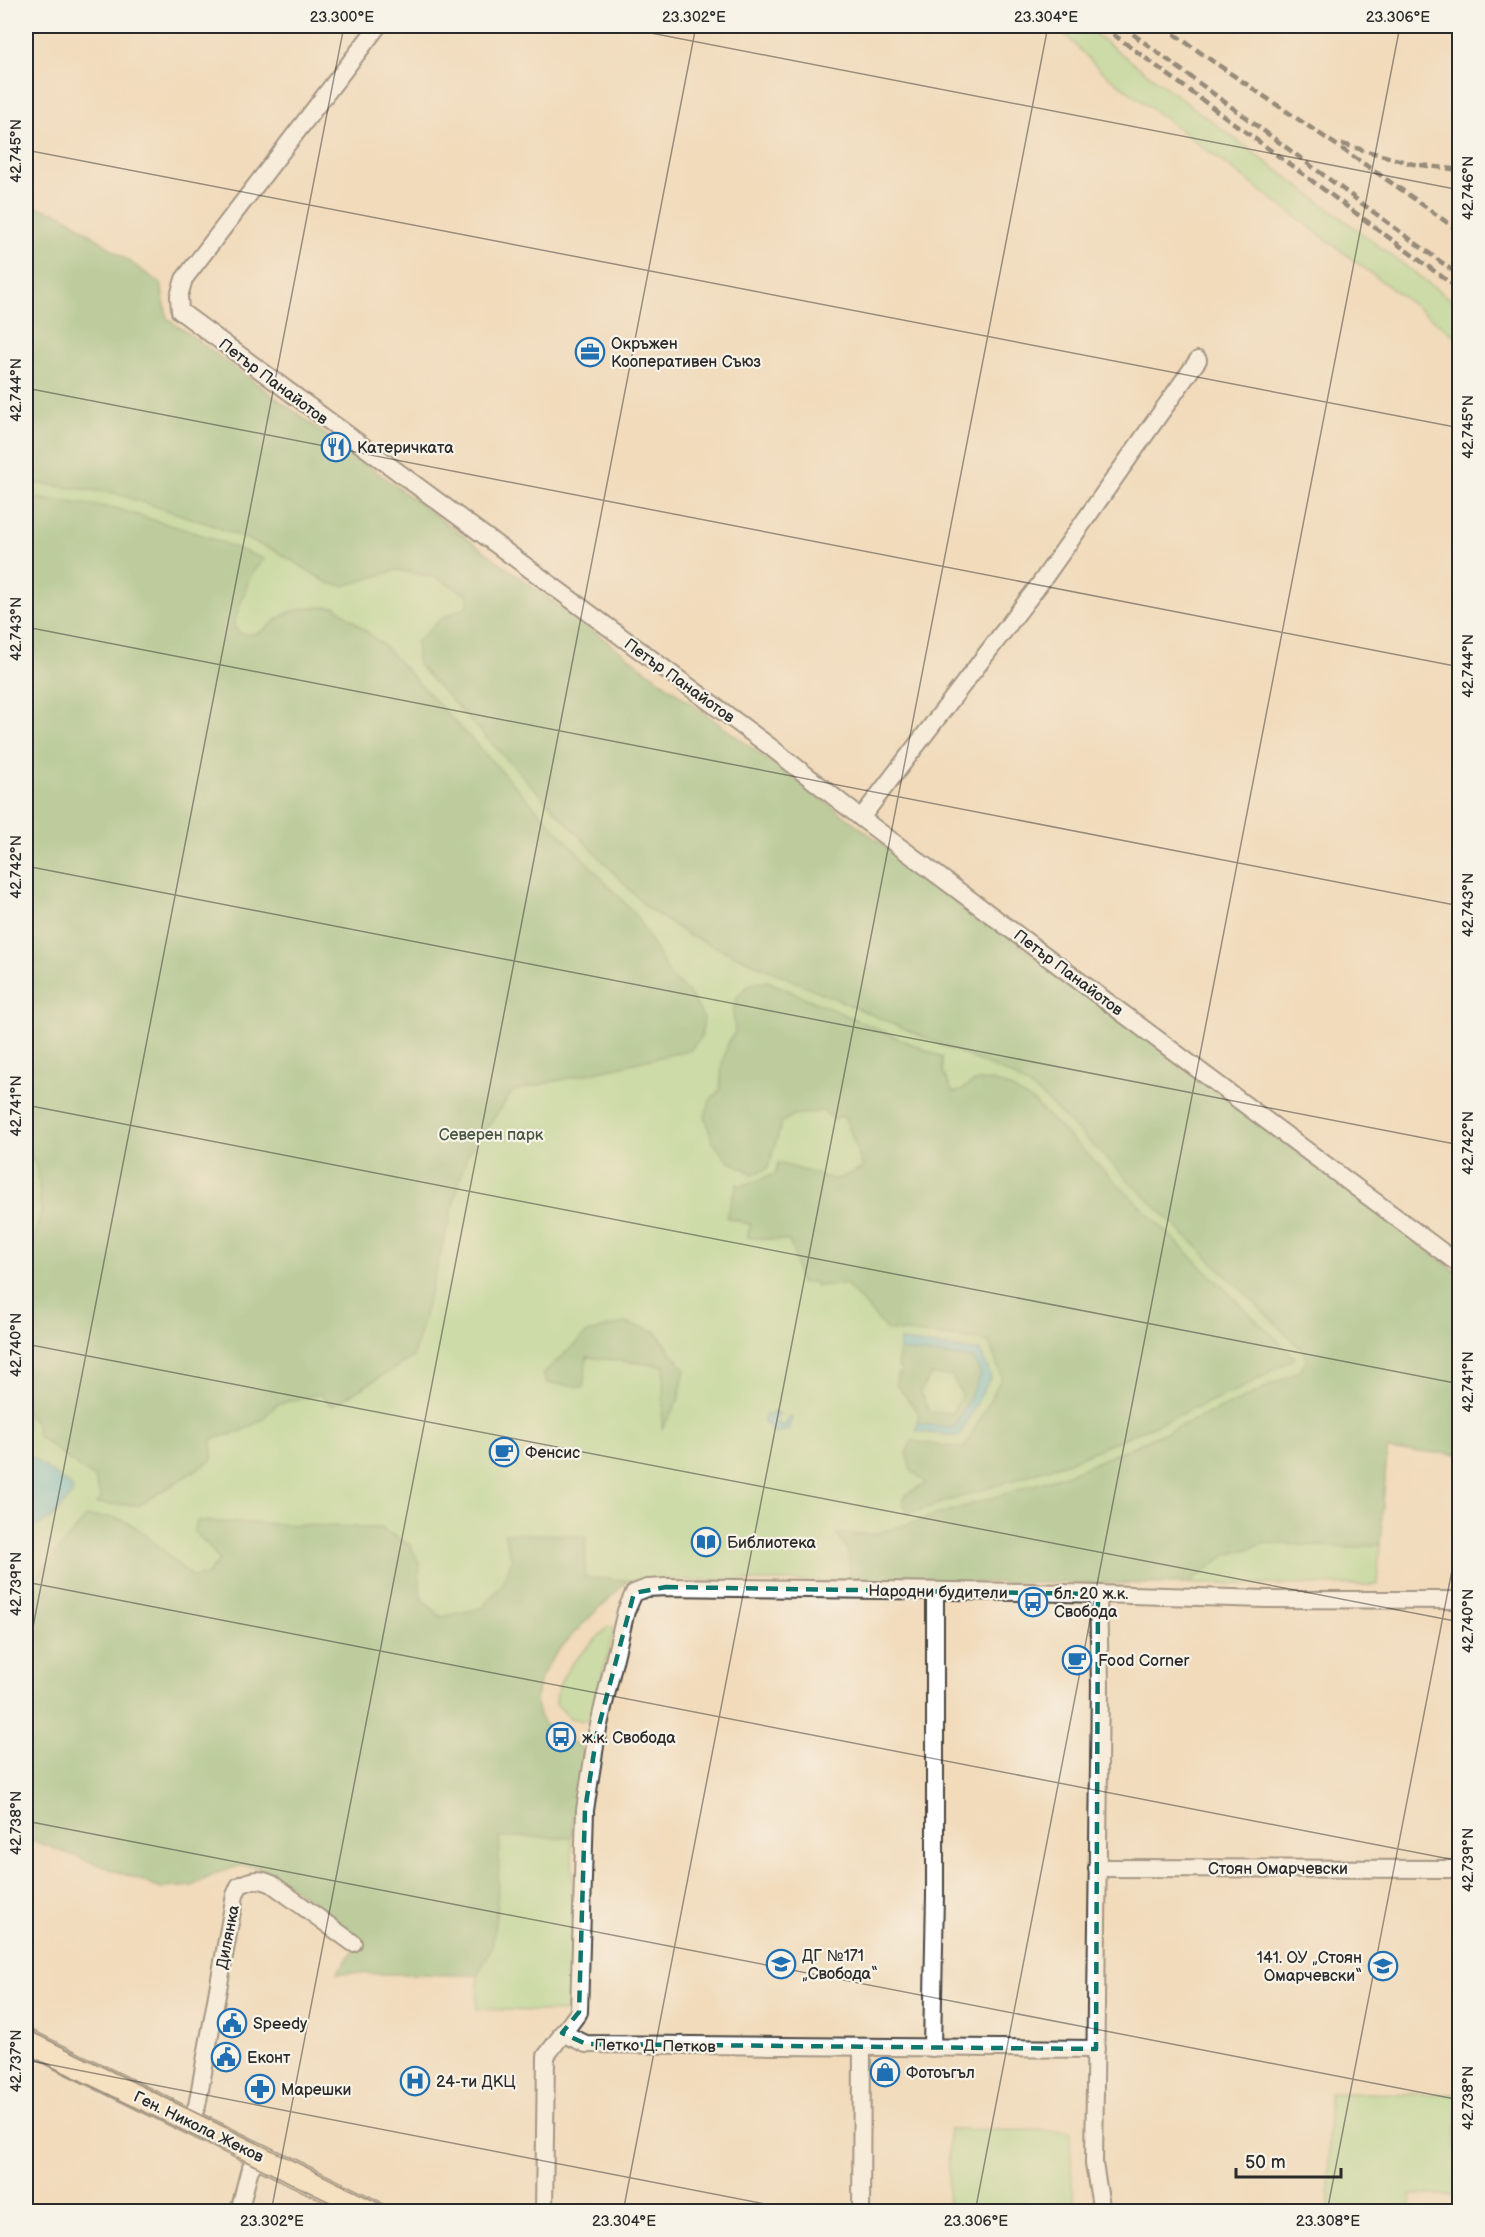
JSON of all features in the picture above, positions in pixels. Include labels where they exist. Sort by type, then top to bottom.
[{"type":"street","name":"Петър Панайотов","points":[[378,26],[183,279],[179,296],[180,311],[768,745],[861,818],[1460,1265]]},
{"type":"street","points":[[861,818],[1039,585],[1198,360]]},
{"type":"street","name":"Народни будители","points":[[562,2033],[579,2012],[585,1810],[597,1733],[626,1611],[634,1593],[647,1588],[666,1587],[1266,1599],[1460,1600]]},
{"type":"street","points":[[932,2048],[935,1873],[935,1591]]},
{"type":"street","points":[[1098,1594],[1100,1685],[1094,2164],[1102,2211]]},
{"type":"street","name":"Стоян Омарчевски","points":[[1097,1868],[1460,1869]]},
{"type":"street","name":"Дилянка","points":[[189,2121],[197,2106],[215,1998],[235,1895],[239,1886],[254,1880],[272,1884],[353,1943]]},
{"type":"street","points":[[544,2211],[546,2056],[562,2033]]},
{"type":"street","name":"Петко Д. Петков","points":[[562,2033],[586,2044],[1096,2049]]},
{"type":"street","name":"Ген. Никола Жеков","points":[[26,2041],[373,2211]]},
{"type":"street","points":[[861,2211],[862,2047]]},
{"type":"street","points":[[239,2211],[249,2172],[257,2155]]},
{"type":"highlighted area","points":[[666,1587],[1098,1594],[1096,2049],[586,2044],[562,2033],[579,2012],[585,1810],[597,1733],[634,1593]]},
{"type":"green space","points":[[1057,26],[1084,26],[1459,306],[1459,339],[1100,70]]},
{"type":"green space","name":"Северен парк","points":[[26,204],[63,215],[161,284],[167,318],[1141,1034],[1460,1274],[1459,1454],[1387,1450],[1377,1585],[628,1580],[573,1634],[554,1657],[540,1681],[537,1694],[537,1706],[545,1726],[554,1734],[579,1745],[584,1753],[572,1837],[573,1928],[569,2012],[477,2009],[478,1975],[337,1973],[362,1939],[285,1882],[257,1867],[242,1865],[219,1872],[192,1886],[162,1888],[26,1838]]},
{"type":"green space","points":[[26,204],[63,215],[161,284],[167,318],[1141,1034],[1459,1274],[1459,1454],[1387,1450],[1380,1544],[1351,1548],[1267,1543],[1224,1556],[1188,1584],[849,1581],[847,1551],[837,1534],[875,1534],[1069,1474],[1245,1398],[1301,1370],[1307,1359],[1304,1351],[1041,1095],[1011,1075],[688,935],[647,908],[418,665],[416,642],[441,619],[468,606],[468,595],[437,578],[397,570],[344,586],[328,583],[278,552],[212,525],[114,493],[26,482]]},
{"type":"green space","points":[[26,497],[115,508],[208,537],[264,559],[251,575],[239,610],[234,627],[241,634],[261,631],[277,619],[296,610],[336,607],[383,645],[636,915],[670,976],[689,993],[704,1019],[701,1037],[690,1050],[513,1091],[466,1157],[413,1357],[332,1406],[320,1394],[277,1404],[262,1420],[240,1432],[212,1439],[212,1460],[140,1505],[97,1504],[101,1499],[95,1479],[37,1435],[36,1423],[26,1413],[26,1269],[41,1214],[38,1170],[26,1145]]},
{"type":"green space","points":[[767,981],[942,1057],[943,1073],[953,1092],[961,1091],[979,1081],[989,1081],[1008,1087],[1035,1103],[1295,1358],[1244,1387],[1066,1463],[907,1514],[902,1501],[907,1494],[926,1483],[911,1469],[906,1453],[912,1441],[964,1449],[1002,1377],[988,1341],[887,1330],[846,1284],[816,1286],[815,1282],[800,1283],[789,1241],[747,1237],[751,1225],[726,1217],[737,1184],[742,1186],[775,1174],[778,1163],[836,1180],[863,1168],[847,1121],[841,1116],[834,1120],[823,1111],[794,1115],[782,1122],[768,1168],[753,1174],[727,1160],[712,1141],[705,1116],[710,1101],[720,1090],[722,1065],[728,1043],[735,1032],[733,1011],[737,997],[749,985]]},
{"type":"green space","points":[[624,1323],[655,1331],[685,1370],[678,1401],[662,1429],[664,1366],[587,1357],[583,1387],[547,1383],[543,1374],[587,1333]]},
{"type":"green space","points":[[899,1350],[974,1358],[981,1375],[954,1428],[917,1423],[919,1413],[896,1385],[897,1374],[901,1375],[901,1368],[898,1368]],"holes":[[[931,1375],[952,1376],[962,1395],[952,1413],[930,1412],[920,1392]]]},
{"type":"green space","points":[[86,1517],[108,1517],[125,1521],[145,1534],[193,1577],[208,1574],[219,1560],[208,1545],[193,1531],[197,1521],[381,1528],[410,1545],[419,1563],[421,1598],[441,1617],[482,1608],[503,1584],[512,1560],[504,1533],[586,1536],[585,1578],[628,1580],[563,1645],[546,1668],[540,1681],[537,1706],[545,1726],[554,1734],[579,1745],[584,1753],[572,1837],[500,1837],[497,1907],[492,1946],[478,1975],[337,1973],[362,1939],[285,1882],[257,1867],[242,1865],[219,1872],[192,1886],[162,1888],[26,1838],[26,1579],[36,1577]]},
{"type":"green space","points":[[608,1627],[614,1627],[613,1635],[592,1715],[584,1721],[570,1718],[556,1704],[561,1681],[574,1662]]},
{"type":"green space","points":[[1329,2093],[1457,2094],[1456,2195],[1411,2195],[1411,2211],[1329,2211]]},
{"type":"green space","points":[[949,2129],[1070,2131],[1072,2183],[1076,2211],[948,2211]]},
{"type":"water","points":[[900,1341],[980,1351],[991,1376],[959,1437],[916,1431],[917,1423],[954,1428],[981,1375],[974,1359],[899,1350]]},
{"type":"water","points":[[773,1412],[781,1414],[777,1415],[775,1423],[785,1426],[788,1417],[792,1418],[788,1430],[775,1434],[764,1421],[766,1414],[772,1415]]},
{"type":"water","points":[[26,1453],[73,1490],[48,1521],[26,1528],[26,1512],[33,1503],[33,1497],[26,1489]]},
{"type":"tram line","points":[[26,2029],[397,2212]]},
{"type":"tram line","points":[[26,2054],[350,2212]]},
{"type":"railway","points":[[1102,26],[1460,290]]},
{"type":"railway","points":[[1122,26],[1460,276]]},
{"type":"railway","points":[[1163,26],[1460,232]]},
{"type":"railway","points":[[1342,144],[1413,164],[1460,170]]},
{"type":"place","name":"Окръжен Кооперативен Съюз","points":[[590,352]]},
{"type":"place","name":"Катеричката","points":[[336,447]]},
{"type":"place","name":"Фенсис","points":[[504,1452]]},
{"type":"place","name":"Библиотека","points":[[706,1542]]},
{"type":"place","name":"бл. 20 ж.к. Свобода","points":[[1033,1602]]},
{"type":"place","name":"Food Corner","points":[[1077,1660]]},
{"type":"place","name":"ж.к. Свобода","points":[[561,1737]]},
{"type":"place","name":"ДГ №171 „Свобода“","points":[[781,1964]]},
{"type":"place","name":"141. ОУ „Стоян Омарчевски“","points":[[1383,1966]]},
{"type":"place","name":"Speedy","points":[[232,2023]]},
{"type":"place","name":"Еконт","points":[[226,2057]]},
{"type":"place","name":"Фотоъгъл","points":[[885,2072]]},
{"type":"place","name":"24-ти ДКЦ","points":[[415,2081]]},
{"type":"place","name":"Марешки","points":[[260,2089]]}]
